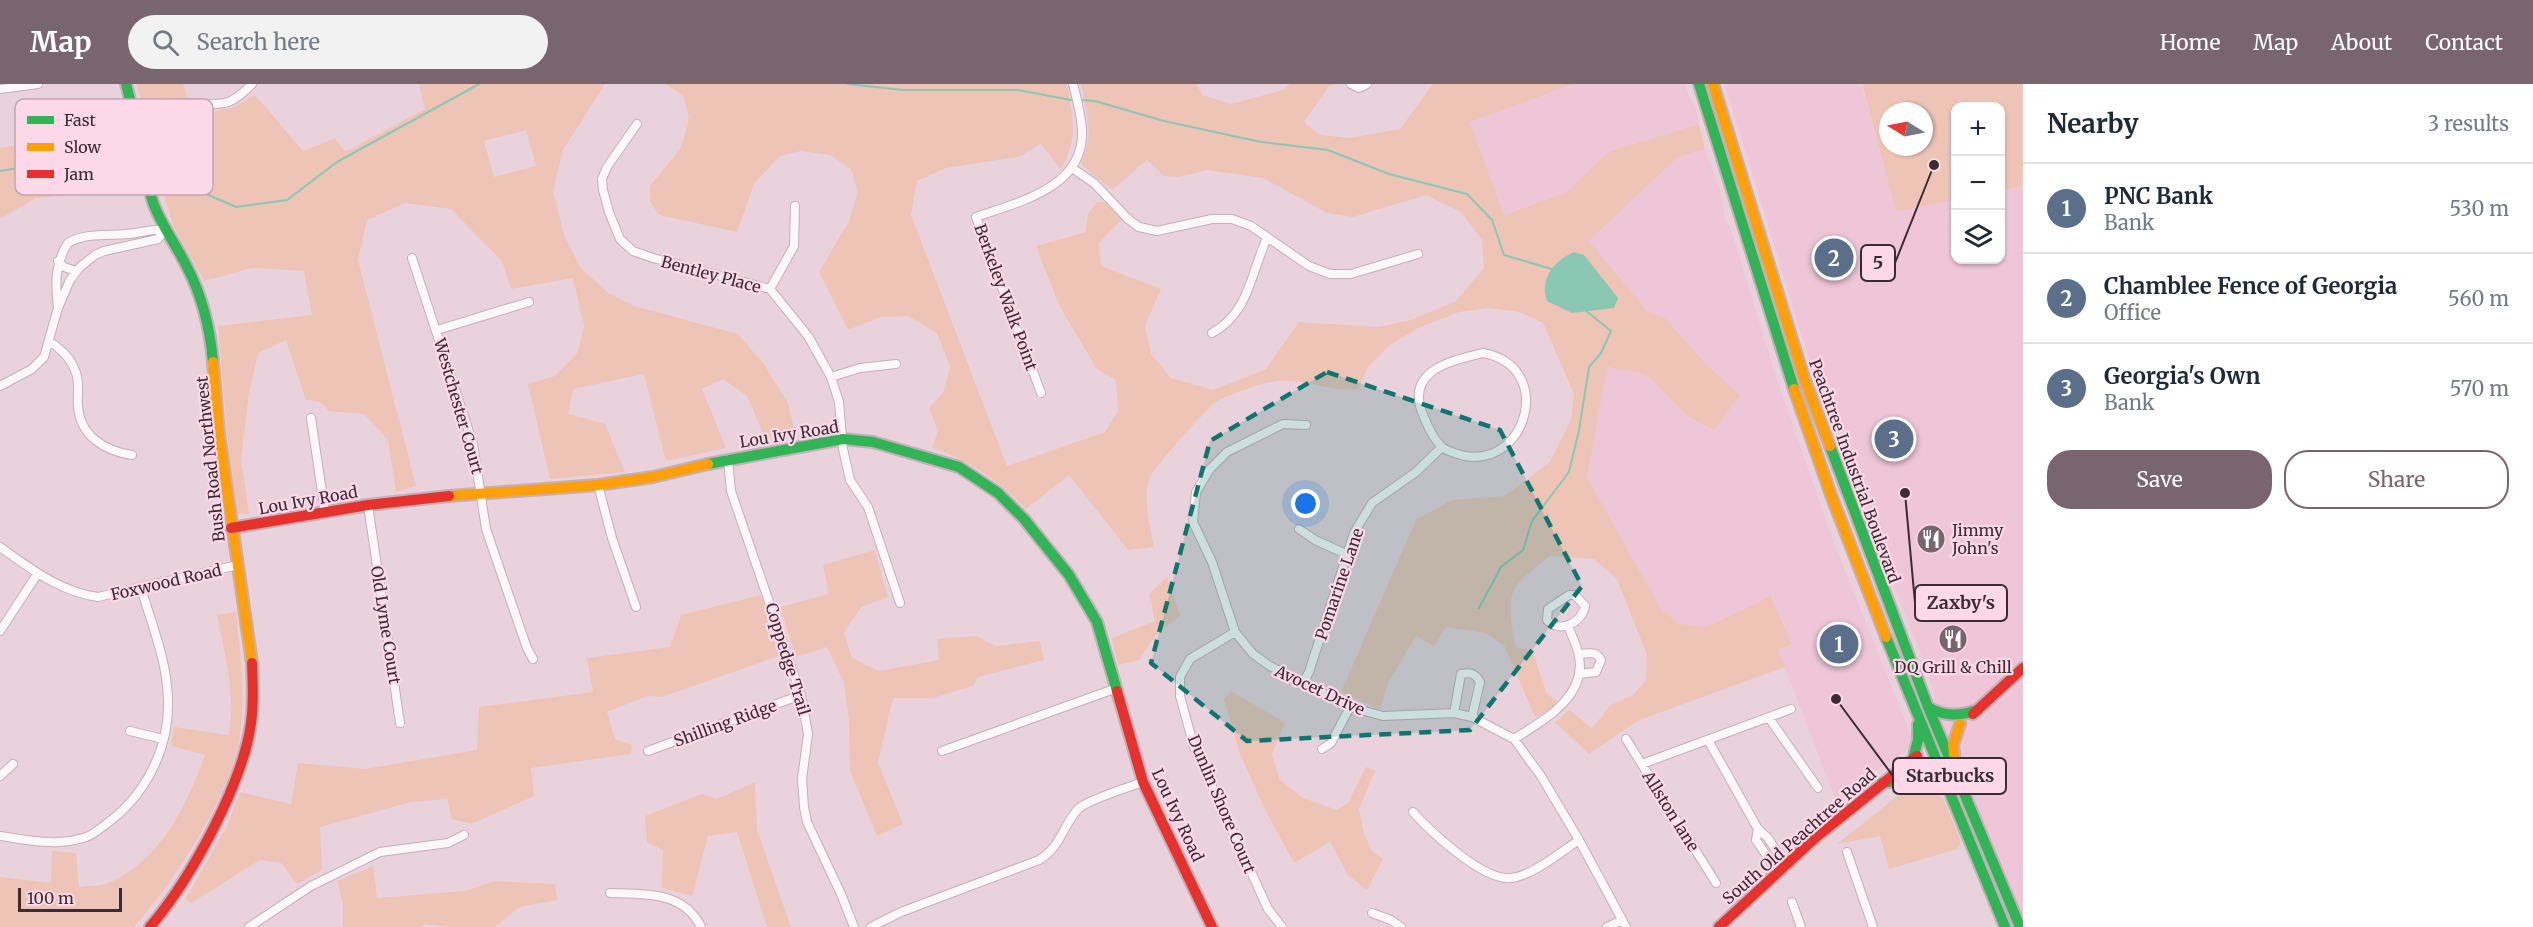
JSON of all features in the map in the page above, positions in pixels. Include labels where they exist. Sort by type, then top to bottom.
[{"type":"main road","name":"Bush Road Northwest","points":[[126,84],[130,99]]},
{"type":"main road","name":"Peachtree Industrial Boulevard","points":[[1699,84],[1794,389],[1853,552],[1929,747],[2005,927]]},
{"type":"main road","name":"Peachtree Industrial Boulevard","points":[[1713,84],[1804,378],[1928,707],[2020,927]]},
{"type":"main road","name":"Bush Road Northwest","points":[[151,195],[165,230],[184,260],[199,292],[212,344],[216,411],[231,528],[249,639],[252,681],[252,707],[246,751],[232,790],[185,876],[154,925]]},
{"type":"main road","name":"Lou Ivy Road","points":[[231,528],[368,505],[481,492],[598,485],[653,477],[728,459],[843,439],[873,442],[959,467],[998,493],[1024,519],[1084,599],[1097,622],[1143,782],[1212,927]]},
{"type":"main road","name":"South Old Peachtree Road","points":[[1719,927],[1882,783],[1978,710],[2023,668]]},
{"type":"main road","points":[[1928,707],[1937,713],[1950,716],[1978,710]]},
{"type":"main road","points":[[1913,759],[1918,740],[1917,715]]},
{"type":"main road","points":[[1957,777],[1953,745],[1960,724]]},
{"type":"main road","points":[[1882,783],[1925,776],[1937,780],[1947,788]]},
{"type":"street","points":[[0,89],[38,84]]},
{"type":"street","points":[[213,106],[230,103],[252,84]]},
{"type":"street","points":[[1073,84],[1082,132],[1079,152],[1072,168],[1094,183],[1128,219],[1139,227],[1157,231],[1212,219],[1232,219],[1251,226],[1309,266],[1330,274],[1351,274],[1418,254]]},
{"type":"street","points":[[1351,84],[1359,88],[1367,84]]},
{"type":"street","name":"Bentley Place","points":[[637,124],[607,167],[602,179],[606,201],[620,239],[633,251],[653,258],[770,290],[808,336],[831,377],[839,402],[850,480],[868,507],[900,603]]},
{"type":"street","name":"Berkeley Walk Point","points":[[1041,393],[976,217],[1046,191],[1072,168]]},
{"type":"street","points":[[770,290],[794,246],[795,206]]},
{"type":"street","points":[[58,308],[56,292],[58,261],[68,243],[89,236],[136,233],[151,229],[165,230]]},
{"type":"street","points":[[0,386],[32,369],[44,357],[58,308],[76,272],[94,255],[158,239],[165,230]]},
{"type":"street","points":[[1212,333],[1224,326],[1240,307],[1267,237]]},
{"type":"street","name":"Westchester Court","points":[[412,258],[473,444],[486,529],[527,648],[533,659]]},
{"type":"street","points":[[58,261],[64,267],[76,272]]},
{"type":"street","points":[[437,330],[529,302]]},
{"type":"street","points":[[49,341],[66,354],[77,376],[81,423],[107,449],[132,454]]},
{"type":"street","points":[[1483,353],[1505,360],[1520,377],[1526,396],[1525,415],[1516,434],[1501,448],[1484,456],[1456,454],[1442,447],[1421,410],[1419,394],[1424,380],[1433,370],[1456,359],[1483,353]]},
{"type":"street","points":[[831,377],[860,368],[896,364]]},
{"type":"street","points":[[311,418],[325,512]]},
{"type":"street","name":"Avocet Drive","points":[[1306,425],[1283,424],[1227,452],[1210,469],[1196,492],[1193,522],[1212,562],[1235,632],[1243,643],[1263,661],[1350,707],[1383,716],[1454,713],[1472,717],[1514,739],[1541,776],[1624,923]]},
{"type":"street","name":"Pomarine Lane","points":[[1303,683],[1309,672],[1354,533],[1372,502],[1416,472],[1442,447]]},
{"type":"street","name":"Coppedge Trail","points":[[728,459],[731,491],[801,695],[808,735],[802,779],[807,822],[854,927]]},
{"type":"street","points":[[598,485],[612,538],[636,607]]},
{"type":"street","name":"Old Lyme Court","points":[[368,505],[400,723]]},
{"type":"street","points":[[1299,529],[1315,540],[1346,554]]},
{"type":"street","name":"Foxwood Road","points":[[0,546],[38,573],[76,594],[98,597],[238,565]]},
{"type":"street","points":[[0,631],[38,573]]},
{"type":"street","points":[[0,836],[49,843],[89,837],[121,813],[138,796],[153,770],[163,739],[168,701],[165,663],[141,588]]},
{"type":"street","points":[[1575,595],[1582,601],[1585,610],[1568,626],[1558,628],[1551,625],[1546,614],[1548,609],[1569,596],[1575,595]]},
{"type":"street","points":[[1514,739],[1546,718],[1566,701],[1579,674],[1579,654],[1568,626]]},
{"type":"street","name":"Dunlin Shore Court","points":[[1235,632],[1190,659],[1180,677],[1180,696],[1194,747],[1268,909],[1282,927]]},
{"type":"street","points":[[1579,654],[1592,652],[1601,660],[1596,672],[1579,674]]},
{"type":"street","points":[[1454,713],[1461,674],[1470,672],[1477,676],[1480,682],[1472,717]]},
{"type":"street","points":[[942,751],[1117,688]]},
{"type":"street","name":"Shilling Ridge","points":[[648,751],[801,695]]},
{"type":"street","points":[[1322,749],[1330,743],[1350,707]]},
{"type":"street","points":[[1642,764],[1791,709]]},
{"type":"street","points":[[1769,718],[1818,788]]},
{"type":"street","points":[[130,731],[163,739]]},
{"type":"street","name":"Allston lane","points":[[1626,739],[1716,883]]},
{"type":"street","points":[[1708,740],[1758,829],[1770,840],[1782,869]]},
{"type":"street","points":[[0,776],[13,764]]},
{"type":"street","points":[[871,927],[901,912],[1039,860],[1051,853],[1078,809],[1087,803],[1143,782]]},
{"type":"street","points":[[1413,812],[1432,831],[1493,876],[1510,878],[1525,874],[1579,840]]},
{"type":"street","points":[[1758,829],[1756,840],[1760,847],[1782,869]]},
{"type":"street","points":[[249,927],[311,886],[380,852],[448,843],[464,835]]},
{"type":"street","points":[[1760,847],[1770,840]]},
{"type":"street","points":[[1847,852],[1873,927]]},
{"type":"street","points":[[610,893],[667,897],[692,911],[701,927]]},
{"type":"street","points":[[1792,902],[1801,927]]},
{"type":"street","points":[[1372,913],[1391,920],[1401,927]]},
{"type":"street","points":[[1607,927],[1624,923]]},
{"type":"highlighted area","points":[[1327,372],[1500,430],[1582,586],[1470,730],[1247,741],[1151,663],[1210,441]]},
{"type":"shaded area","points":[[136,84],[183,84],[188,99],[141,99]]},
{"type":"shaded area","points":[[419,84],[605,84],[563,150],[553,191],[564,235],[580,267],[608,293],[634,306],[738,334],[763,363],[788,403],[795,433],[765,438],[747,396],[723,379],[702,389],[726,448],[666,461],[644,374],[573,389],[568,414],[605,424],[625,472],[550,479],[528,384],[555,376],[578,352],[584,327],[573,278],[511,289],[502,261],[451,209],[405,203],[367,220],[358,260],[416,486],[396,492],[388,440],[364,414],[328,411],[319,402],[306,400],[286,340],[258,353],[249,393],[241,459],[249,514],[237,513],[229,458],[218,326],[312,315],[304,271],[252,268],[204,281],[174,227],[164,195],[213,195],[213,111],[232,108],[255,95],[303,151],[335,138],[345,152],[425,109]],"holes":[[[526,130],[536,166],[494,177],[484,141]]]},
{"type":"shaded area","points":[[665,84],[1067,84],[1073,128],[1070,148],[1061,170],[1041,144],[1018,157],[946,168],[917,181],[911,215],[1007,466],[1105,432],[1118,411],[1116,380],[1097,369],[1059,305],[1036,246],[1086,232],[1088,214],[1097,202],[1104,202],[1122,219],[1099,243],[1101,266],[1161,289],[1145,326],[1151,354],[1171,378],[1213,390],[1266,369],[1299,322],[1378,327],[1411,320],[1456,301],[1484,268],[1482,240],[1461,212],[1426,195],[1353,217],[1327,213],[1263,178],[1207,170],[1179,177],[1164,176],[1147,160],[1112,190],[1081,162],[1088,143],[1088,133],[1081,84],[1197,84],[1202,95],[1231,104],[1283,90],[1290,84],[1336,84],[1329,86],[1304,122],[1320,135],[1350,138],[1400,129],[1433,84],[1574,84],[1470,122],[1504,215],[1565,193],[1608,152],[1699,124],[1705,149],[1678,157],[1589,241],[1648,312],[1665,318],[1708,366],[1740,395],[1714,430],[1687,416],[1646,374],[1607,367],[1587,477],[1661,609],[1679,624],[1707,627],[1771,596],[1792,644],[1778,650],[1785,667],[1637,721],[1589,754],[1555,722],[1569,710],[1592,728],[1611,705],[1633,695],[1646,680],[1647,655],[1617,579],[1594,559],[1550,556],[1517,585],[1511,603],[1515,647],[1533,651],[1546,693],[1558,702],[1549,710],[1535,717],[1504,645],[1485,633],[1446,627],[1434,646],[1416,636],[1388,683],[1380,709],[1341,692],[1416,520],[1452,500],[1505,496],[1550,462],[1571,420],[1574,394],[1543,323],[1520,312],[1488,308],[1459,312],[1418,328],[1389,346],[1369,366],[1358,389],[1337,389],[1283,381],[1252,387],[1219,400],[1182,438],[1149,479],[1147,505],[1154,547],[1128,550],[1069,475],[1026,509],[983,472],[958,458],[932,448],[938,430],[929,408],[944,392],[950,367],[937,333],[908,316],[881,317],[848,330],[819,272],[849,221],[858,192],[851,169],[830,155],[801,151],[780,156],[754,184],[737,232],[659,215],[650,202],[650,186],[681,148],[689,117],[683,95]]},
{"type":"shaded area","points":[[1574,84],[1685,84],[1689,97],[1697,110],[1699,124],[1608,152],[1565,193],[1504,215],[1470,122]]},
{"type":"shaded area","points":[[1725,84],[1861,84],[1896,212],[1951,201],[1951,264],[2005,264],[2005,190],[2023,186],[2023,927],[1932,738],[1934,696],[1927,670],[1852,477],[1802,336]]},
{"type":"shaded area","points":[[1862,84],[2023,84],[2023,186],[2005,190],[2005,102],[1951,102],[1951,201],[1896,212],[1881,156],[1933,156],[1933,102],[1879,102],[1879,148]]},
{"type":"shaded area","points":[[15,145],[15,195],[64,195],[36,198],[0,219],[0,148]]},
{"type":"shaded area","points":[[1705,149],[1721,193],[1725,219],[1731,229],[1775,374],[1836,548],[1912,737],[1910,747],[1906,751],[1881,767],[1837,803],[1778,650],[1792,644],[1772,596],[1707,627],[1679,624],[1661,609],[1587,477],[1606,367],[1646,374],[1687,416],[1739,396],[1708,366],[1665,318],[1648,312],[1589,241],[1678,157]]},
{"type":"shaded area","points":[[1574,252],[1584,255],[1618,298],[1614,308],[1572,313],[1547,301],[1545,285],[1550,272],[1560,260]]},
{"type":"shaded area","points":[[875,550],[888,597],[861,607],[844,633],[852,658],[879,671],[939,660],[937,639],[976,636],[996,646],[1040,641],[1044,660],[978,677],[973,686],[933,698],[893,698],[878,763],[903,824],[877,836],[850,771],[849,721],[844,683],[827,647],[796,657],[780,607],[829,594],[823,565]]},
{"type":"shaded area","points":[[1167,577],[1180,616],[1157,634],[1139,660],[1118,665],[1112,638],[1155,621],[1149,594]]},
{"type":"shaded area","points":[[761,595],[779,656],[662,697],[647,696],[607,712],[615,739],[632,745],[631,754],[531,768],[534,796],[472,824],[452,819],[447,799],[411,802],[320,827],[322,870],[297,884],[281,863],[260,860],[191,903],[186,898],[227,826],[240,792],[291,804],[298,763],[365,769],[477,750],[479,707],[593,692],[587,658],[670,647],[681,615]]},
{"type":"shaded area","points":[[236,612],[242,674],[242,720],[235,759],[199,837],[150,908],[134,927],[0,927],[0,877],[51,883],[52,851],[76,853],[79,887],[111,882],[129,872],[144,859],[170,829],[190,793],[205,755],[171,746],[174,727],[229,735],[230,690],[217,615]]},
{"type":"shaded area","points":[[1231,691],[1285,723],[1272,754],[1280,780],[1303,798],[1337,810],[1348,803],[1366,767],[1375,771],[1359,809],[1364,833],[1372,851],[1383,859],[1367,890],[1348,875],[1330,842],[1294,863],[1266,812],[1240,754],[1224,699]]},
{"type":"shaded area","points":[[755,782],[757,830],[791,927],[767,927],[737,832],[708,836],[692,896],[662,888],[663,850],[647,842],[645,816],[702,794],[717,799]]},
{"type":"shaded area","points":[[1921,782],[1939,788],[1961,842],[1957,849],[1889,869],[1880,836],[1837,844],[1914,783]]},
{"type":"shaded area","points":[[373,866],[377,898],[465,891],[494,881],[555,884],[557,900],[520,907],[495,927],[449,927],[424,924],[421,927],[343,927],[343,904],[337,881]]},
{"type":"waterway","points":[[209,195],[236,207],[287,200],[337,162],[479,84]]},
{"type":"waterway","points":[[848,84],[903,90],[1018,90],[1071,100]]},
{"type":"waterway","points":[[1083,100],[1095,101],[1164,121],[1261,142],[1328,150],[1389,174],[1467,194],[1492,220],[1504,255],[1555,270]]},
{"type":"waterway","points":[[0,171],[15,168]]},
{"type":"waterway","points":[[1479,608],[1501,567],[1523,550],[1532,521],[1569,472],[1579,430],[1589,367],[1601,353],[1611,331],[1585,310]]},
{"type":"traffic: fast","points":[[126,84],[130,99]]},
{"type":"traffic: fast","points":[[1699,84],[1794,389]]},
{"type":"traffic: fast","points":[[151,195],[157,213],[197,288],[210,337],[213,362]]},
{"type":"traffic: fast","points":[[708,464],[843,439],[873,442],[959,467],[998,493],[1024,519],[1069,575],[1097,622],[1117,691]]},
{"type":"traffic: fast","points":[[1830,446],[1928,707],[2020,927]]},
{"type":"traffic: fast","points":[[1886,637],[2005,927]]},
{"type":"traffic: fast","points":[[1928,707],[1940,713],[1953,714],[1978,710]]},
{"type":"traffic: fast","points":[[1913,759],[1918,740],[1918,724]]},
{"type":"traffic: fast","points":[[1882,783],[1923,777],[1947,788]]},
{"type":"traffic: slow","points":[[1713,84],[1804,378],[1830,446]]},
{"type":"traffic: slow","points":[[213,362],[219,434],[252,663]]},
{"type":"traffic: slow","points":[[1794,389],[1831,495],[1886,637]]},
{"type":"traffic: slow","points":[[449,496],[598,485],[653,477],[708,464]]},
{"type":"traffic: slow","points":[[1955,763],[1953,745],[1960,724]]},
{"type":"traffic: jam","points":[[231,528],[368,505],[449,496]]},
{"type":"traffic: jam","points":[[150,927],[182,884],[197,858],[226,802],[237,774],[251,723],[252,663]]},
{"type":"traffic: jam","points":[[1973,714],[2023,668]]},
{"type":"traffic: jam","points":[[1117,691],[1143,782],[1212,927]]},
{"type":"traffic: jam","points":[[1719,927],[1815,838],[1917,756]]},
{"type":"place","name":"5","points":[[1934,165]]},
{"type":"place","name":"Chamblee Fence of Georgia","points":[[1834,258]]},
{"type":"place","name":"Georgia's Own","points":[[1894,439]]},
{"type":"place","name":"Zaxby's","points":[[1905,493]]},
{"type":"place","name":"Jimmy John's","points":[[1931,539]]},
{"type":"place","name":"DQ Grill & Chill","points":[[1953,639]]},
{"type":"place","name":"PNC Bank","points":[[1839,644]]},
{"type":"place","name":"Starbucks","points":[[1836,699]]}]
